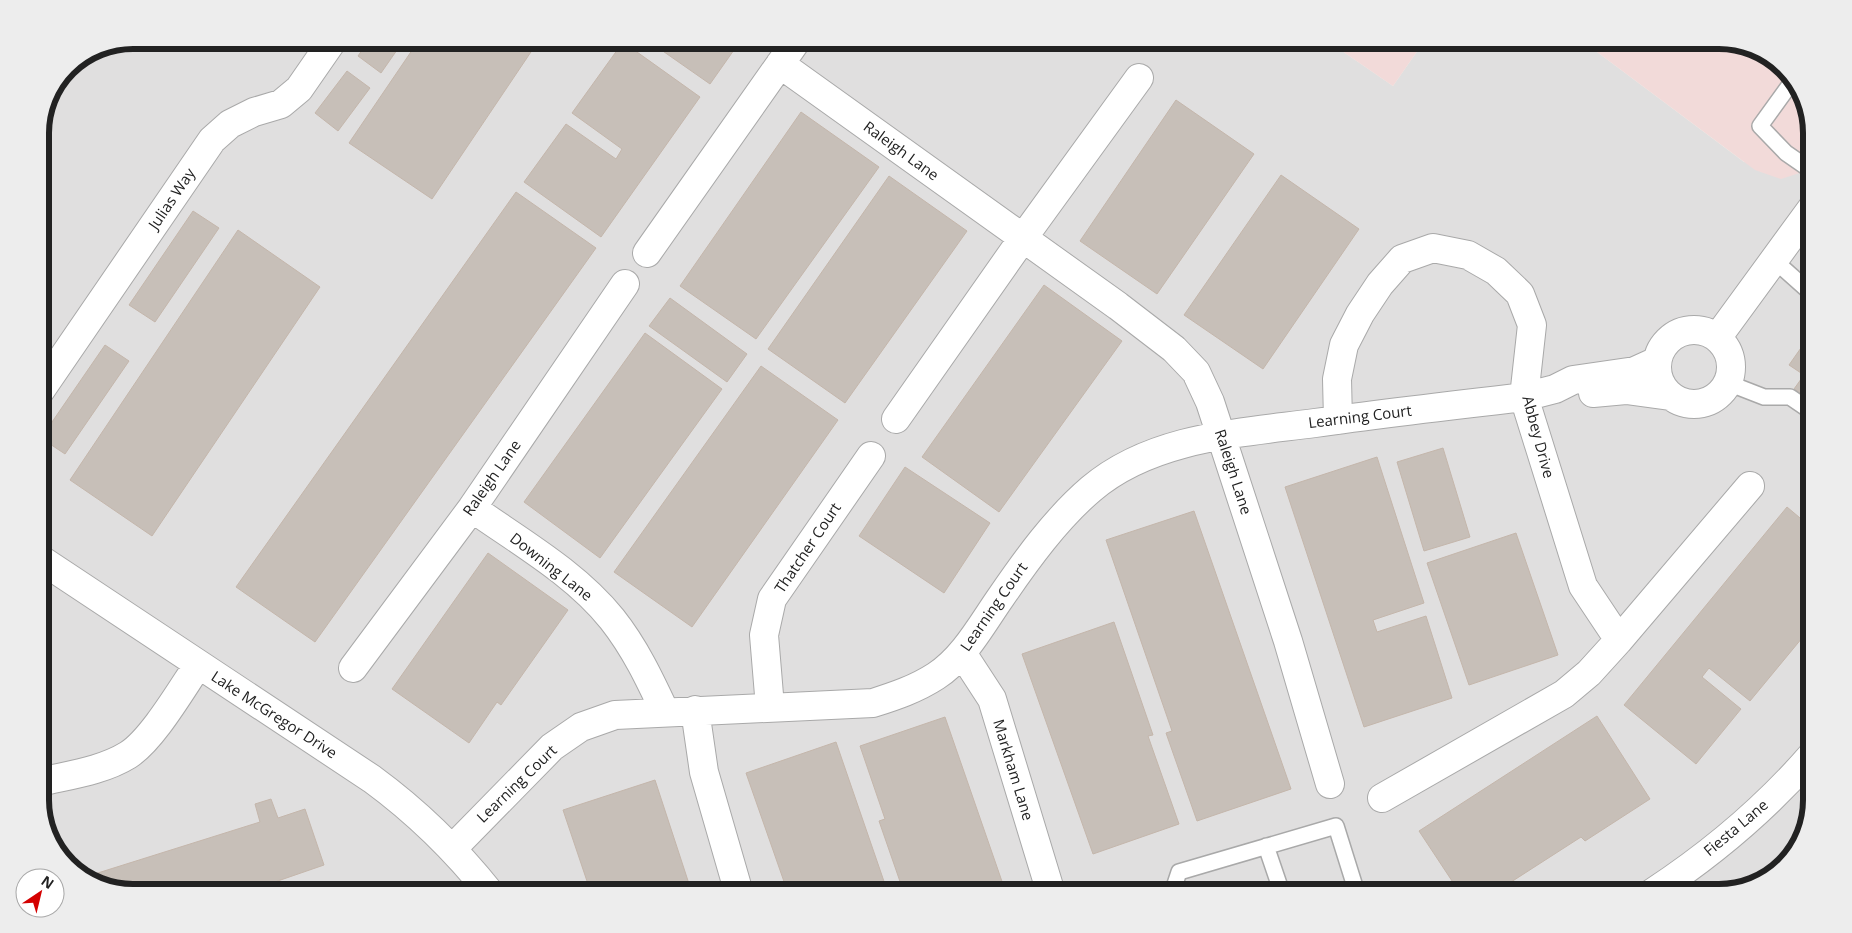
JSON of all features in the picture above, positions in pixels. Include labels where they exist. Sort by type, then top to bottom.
[{"type":"street","name":"Julias Way","points":[[49,378],[212,140],[230,124],[254,112],[281,104],[298,89],[327,49]]},
{"type":"street","points":[[646,253],[791,49]]},
{"type":"street","name":"Raleigh Lane","points":[[780,64],[1174,348],[1196,372],[1210,402],[1288,641],[1330,784]]},
{"type":"street","points":[[896,419],[1022,238],[1140,78]]},
{"type":"street","points":[[1718,338],[1803,220]]},
{"type":"street","name":"Abbey Drive","points":[[1338,420],[1339,371],[1344,345],[1360,314],[1380,284],[1402,259],[1433,248],[1468,255],[1496,271],[1520,294],[1532,326],[1524,397],[1583,586],[1619,640]]},
{"type":"street","name":"Raleigh Lane","points":[[353,668],[472,508],[625,284]]},
{"type":"street","points":[[1670,396],[1658,380],[1657,361],[1664,345],[1672,336],[1683,331],[1696,330],[1707,332],[1718,338],[1730,358],[1731,371],[1728,383]]},
{"type":"street","name":"Learning Court","points":[[452,849],[525,772],[552,747],[582,727],[615,715],[873,703],[904,693],[937,676],[962,653],[1022,567],[1067,512],[1092,488],[1121,469],[1155,452],[1221,436],[1524,397],[1555,390],[1573,380],[1635,370],[1657,361]]},
{"type":"street","name":"Learning Court","points":[[1555,390],[1577,394],[1626,390],[1670,396],[1686,404],[1699,405],[1711,401],[1721,394],[1728,383]]},
{"type":"street","name":"Thatcher Court","points":[[770,707],[764,635],[772,599],[871,456]]},
{"type":"street","points":[[1382,798],[1564,694],[1589,673],[1750,486]]},
{"type":"street","name":"Downing Lane","points":[[472,508],[564,573],[589,594],[612,619],[632,646],[665,712]]},
{"type":"street","name":"Lake McGregor Drive","points":[[49,565],[372,779],[430,825],[482,884]]},
{"type":"street","name":"Markham Lane","points":[[962,653],[992,699],[1048,884]]},
{"type":"street","points":[[49,780],[99,768],[128,755],[143,743],[198,665]]},
{"type":"street","points":[[695,710],[704,772],[736,884]]},
{"type":"street","name":"Fiesta Lane","points":[[1666,884],[1765,805],[1803,765]]},
{"type":"lane","points":[[1789,86],[1760,126],[1786,153],[1803,165]]},
{"type":"lane","points":[[1774,260],[1803,286]]},
{"type":"lane","points":[[1728,383],[1764,397],[1790,397],[1803,406]]},
{"type":"lane","points":[[1175,884],[1179,872],[1336,826],[1354,884]]},
{"type":"lane","points":[[1266,846],[1279,884]]},
{"type":"shaded area","points":[[121,49],[1339,49],[1393,86],[1419,49],[1593,49],[1744,162],[1803,168],[1803,812],[1795,838],[1783,856],[1771,867],[1752,878],[1731,884],[121,884],[95,876],[77,864],[57,838],[53,828],[49,806],[49,127],[57,95],[66,81],[77,69],[105,53]]},
{"type":"shaded area","points":[[1339,49],[1419,49],[1393,86]]},
{"type":"shaded area","points":[[1593,49],[1736,50],[1757,57],[1775,69],[1795,95],[1802,116],[1803,172],[1781,179],[1755,170]]},
{"type":"building","points":[[363,49],[398,49],[381,73],[358,56]]},
{"type":"building","points":[[413,49],[533,49],[432,199],[349,143]]},
{"type":"building","points":[[618,49],[633,49],[700,97],[601,237],[524,182],[566,124],[616,159],[622,149],[572,113]]},
{"type":"building","points":[[660,49],[735,49],[710,84]]},
{"type":"building","points":[[347,71],[370,88],[338,131],[315,113]]},
{"type":"building","points":[[1176,100],[1254,154],[1157,294],[1080,241]]},
{"type":"building","points":[[801,112],[879,167],[756,339],[680,286]]},
{"type":"building","points":[[1281,175],[1359,229],[1263,369],[1184,315]]},
{"type":"building","points":[[889,176],[967,231],[845,403],[768,349]]},
{"type":"building","points":[[516,192],[596,248],[315,642],[236,587]]},
{"type":"building","points":[[193,211],[219,228],[155,322],[129,305]]},
{"type":"building","points":[[238,230],[320,287],[152,536],[70,480]]},
{"type":"building","points":[[1044,285],[1122,341],[999,512],[922,457]]},
{"type":"building","points":[[670,298],[747,354],[727,382],[649,326]]},
{"type":"building","points":[[645,333],[722,389],[600,558],[524,502]]},
{"type":"building","points":[[105,345],[129,361],[65,454],[49,443],[49,426]]},
{"type":"building","points":[[1803,345],[1803,374],[1789,365]]},
{"type":"building","points":[[761,366],[838,420],[692,627],[614,572]]},
{"type":"building","points":[[1803,376],[1803,395],[1794,389]]},
{"type":"building","points":[[1443,448],[1470,537],[1424,551],[1397,462]]},
{"type":"building","points":[[1377,457],[1424,603],[1373,620],[1377,632],[1426,616],[1452,698],[1364,727],[1285,487]]},
{"type":"building","points":[[905,467],[990,523],[944,593],[859,536]]},
{"type":"building","points":[[1787,507],[1803,520],[1803,637],[1750,701],[1709,668],[1702,677],[1741,709],[1696,764],[1624,705]]},
{"type":"building","points":[[1194,511],[1291,789],[1197,821],[1166,733],[1172,731],[1106,540]]},
{"type":"building","points":[[1516,533],[1558,655],[1469,685],[1427,563]]},
{"type":"building","points":[[488,553],[568,610],[501,705],[497,702],[469,743],[392,689]]},
{"type":"building","points":[[1114,622],[1153,735],[1148,736],[1179,824],[1093,854],[1022,654]]},
{"type":"building","points":[[1597,716],[1650,799],[1585,841],[1581,837],[1508,884],[1454,884],[1419,831]]},
{"type":"building","points":[[945,717],[1003,884],[901,884],[879,821],[885,819],[860,746]]},
{"type":"building","points":[[836,742],[885,884],[785,884],[746,773]]},
{"type":"building","points":[[655,780],[689,884],[588,884],[563,810]]},
{"type":"building","points":[[271,799],[278,818],[305,809],[324,865],[269,884],[121,884],[93,875],[260,822],[255,804]]}]
